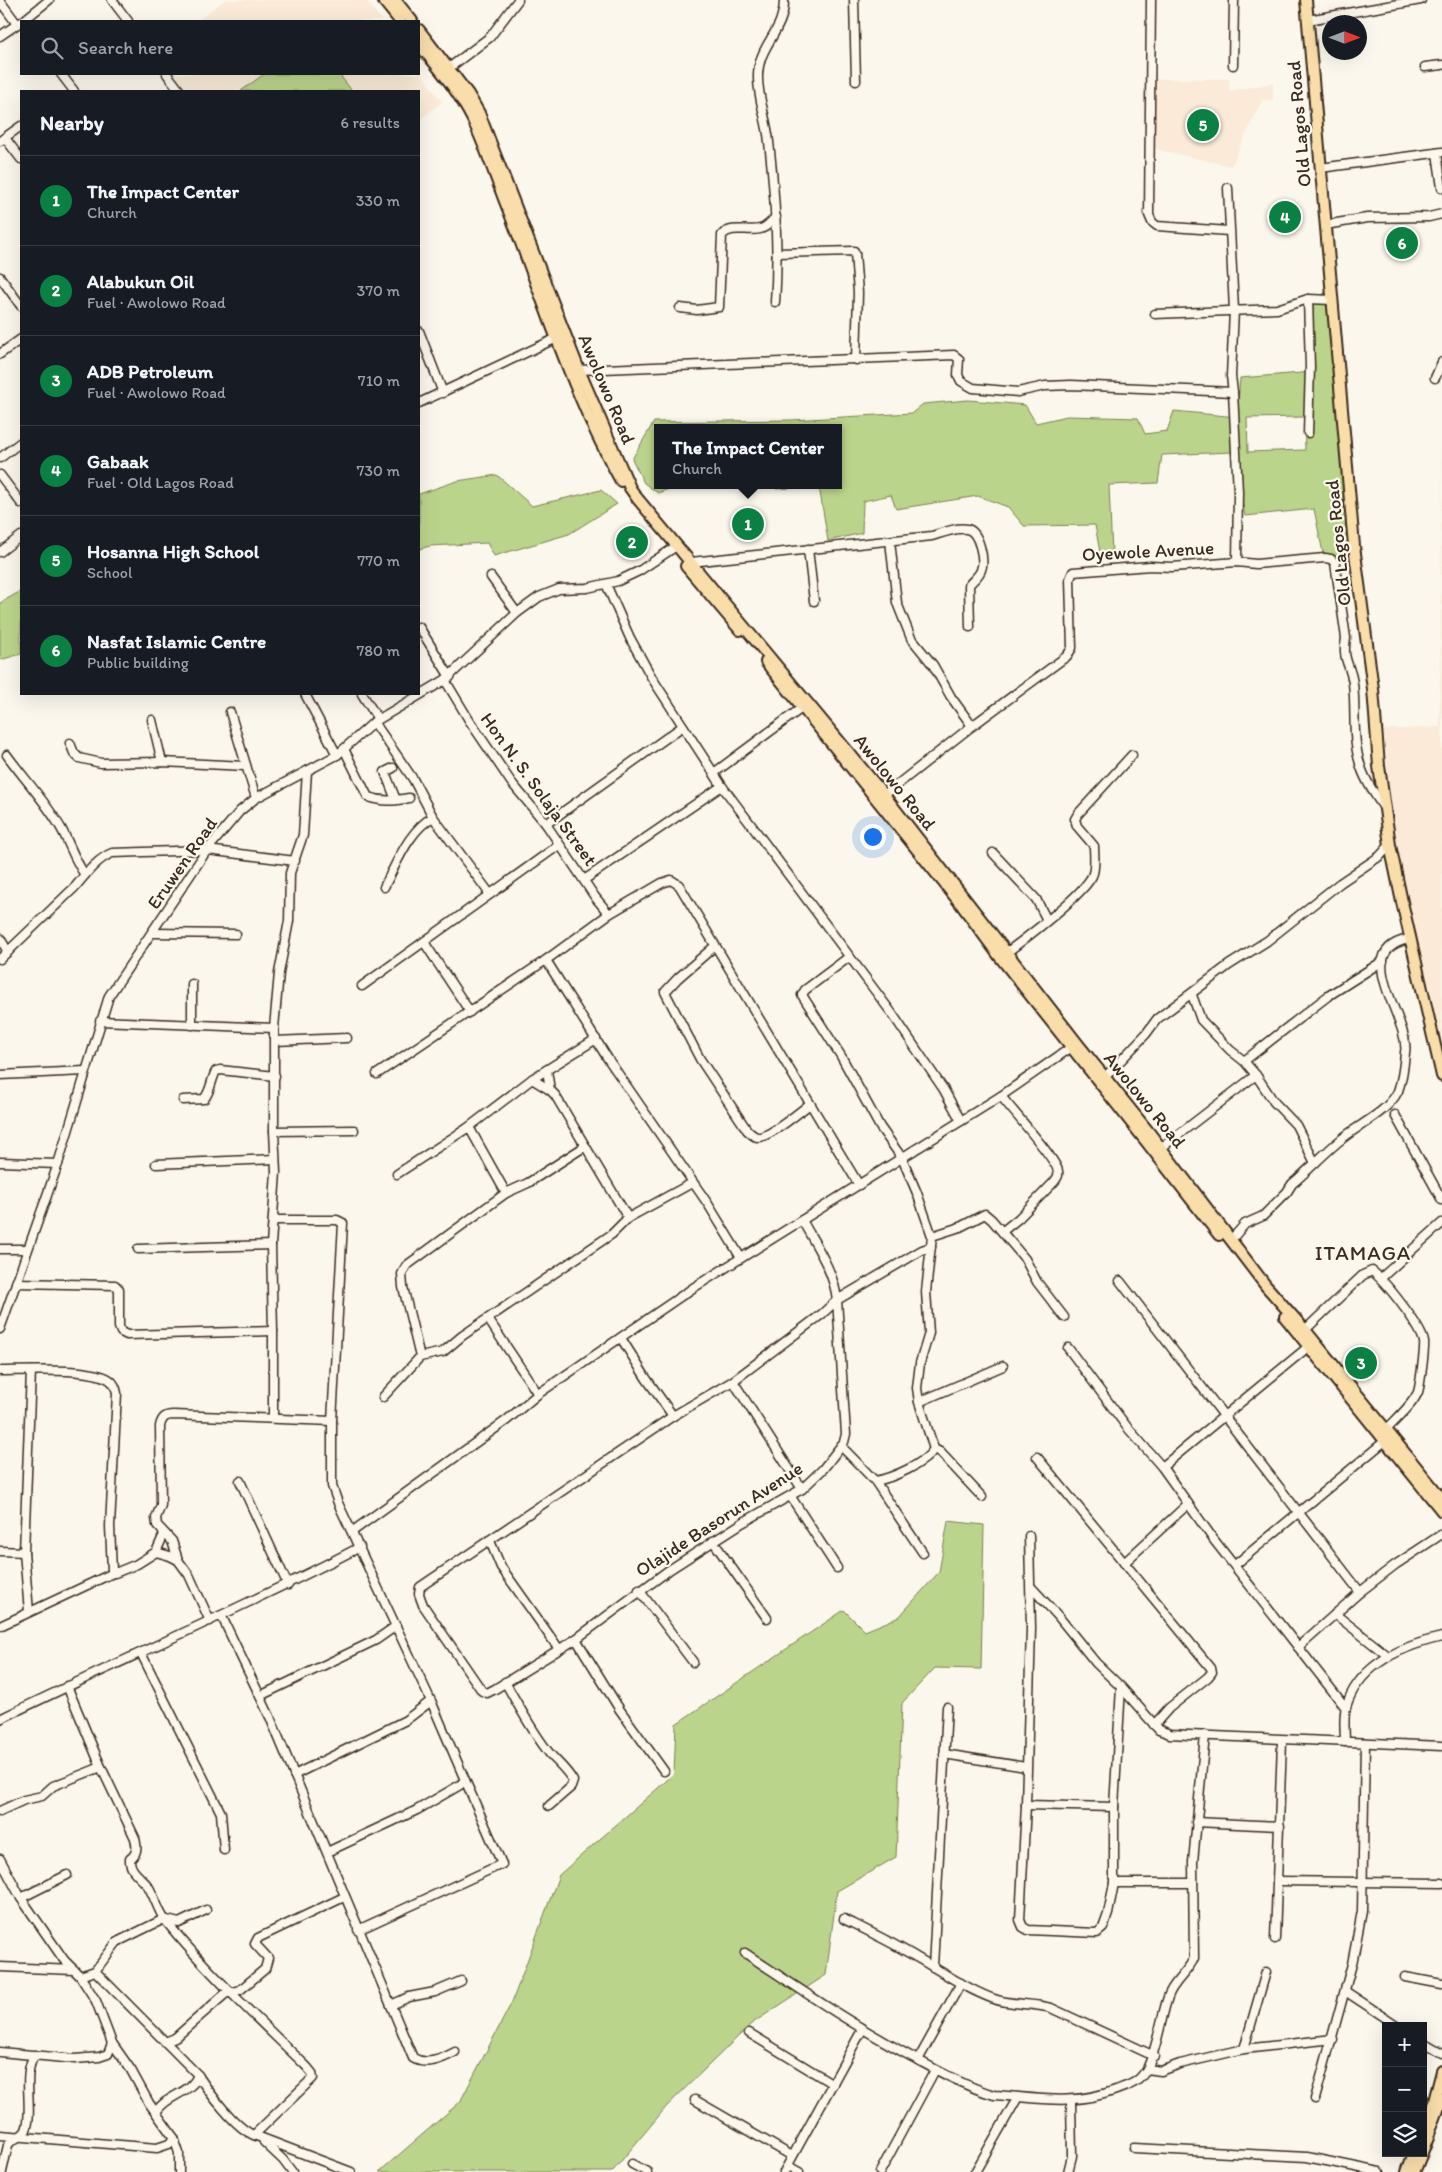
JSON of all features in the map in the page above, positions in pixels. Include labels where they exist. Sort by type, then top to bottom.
[{"type":"main road","points":[[383,0],[399,20]]},
{"type":"main road","points":[[396,0],[411,20]]},
{"type":"main road","name":"Old Lagos Road","points":[[1306,0],[1354,546],[1390,844],[1409,939],[1442,1076]]},
{"type":"main road","name":"Awolowo Road","points":[[420,31],[468,94],[479,113],[579,370],[628,489]]},
{"type":"main road","name":"Awolowo Road","points":[[420,46],[441,70],[474,124],[557,338],[602,444],[635,500],[672,549],[803,707],[1074,1045],[1308,1346],[1442,1511]]},
{"type":"main road","name":"Awolowo Road","points":[[635,500],[692,562],[884,795],[1006,953],[1074,1045],[1105,1077],[1266,1286],[1305,1330],[1442,1499]]},
{"type":"main road","points":[[1427,2119],[1442,2071]]},
{"type":"main road","points":[[1427,2141],[1441,2103]]},
{"type":"main road","points":[[1407,2172],[1413,2157]]},
{"type":"main road","points":[[1414,2172],[1421,2157]]},
{"type":"street","points":[[23,20],[49,0]]},
{"type":"street","points":[[112,0],[127,20]]},
{"type":"street","points":[[449,68],[490,37],[518,0]]},
{"type":"street","points":[[775,302],[776,217],[769,141],[758,79],[761,54],[780,25],[783,16],[784,0]]},
{"type":"street","points":[[854,0],[856,81]]},
{"type":"street","points":[[1151,0],[1149,215],[1152,222],[1157,226],[1229,231]]},
{"type":"street","points":[[1233,65],[1234,0]]},
{"type":"street","points":[[1308,20],[1391,3],[1421,0]]},
{"type":"street","points":[[0,1],[20,22],[0,36]]},
{"type":"street","points":[[1426,67],[1442,65]]},
{"type":"street","points":[[62,75],[72,90]]},
{"type":"street","points":[[168,75],[179,90]]},
{"type":"street","points":[[20,127],[3,139],[20,159]]},
{"type":"street","points":[[1320,168],[1439,153],[1442,188]]},
{"type":"street","points":[[1228,188],[1234,310],[1231,376],[1234,392],[1238,492],[1237,562]]},
{"type":"street","points":[[1325,225],[1367,218],[1442,214]]},
{"type":"street","points":[[680,308],[697,310],[719,307],[722,235],[732,230],[762,229],[776,217]]},
{"type":"street","points":[[777,253],[854,251],[858,293],[856,360]]},
{"type":"street","points":[[0,277],[20,305]]},
{"type":"street","points":[[1155,314],[1277,310],[1308,299],[1332,300]]},
{"type":"street","points":[[1308,299],[1310,368],[1308,433]]},
{"type":"street","points":[[420,335],[442,393]]},
{"type":"street","points":[[420,403],[557,338]]},
{"type":"street","points":[[0,354],[20,340]]},
{"type":"street","points":[[579,370],[954,355],[959,359],[958,375],[965,385],[973,388],[1018,392],[1045,386],[1071,385],[1234,392]]},
{"type":"street","points":[[1435,378],[1442,362]]},
{"type":"street","points":[[0,458],[20,443]]},
{"type":"street","points":[[0,475],[20,503]]},
{"type":"street","points":[[692,562],[932,536],[966,529],[972,531],[978,537],[982,565],[981,571],[969,585],[970,627]]},
{"type":"street","points":[[0,552],[20,537]]},
{"type":"street","points":[[890,541],[897,603],[911,638],[933,665],[972,726]]},
{"type":"street","name":"Eruwen Road","points":[[420,694],[448,678],[517,613],[538,597],[559,589],[606,584],[639,571],[672,549]]},
{"type":"street","points":[[808,549],[814,601]]},
{"type":"street","name":"Oyewole Avenue","points":[[884,795],[1066,656],[1072,648],[1070,579],[1073,572],[1237,562],[1256,564],[1331,558],[1335,563],[1346,638],[1344,650],[1346,664],[1353,682],[1358,760],[1367,782],[1386,812]]},
{"type":"street","points":[[491,577],[517,613]]},
{"type":"street","points":[[606,584],[630,638],[652,678],[722,786],[921,1054],[962,1121]]},
{"type":"street","name":"Hon N. S. Solaja Street","points":[[420,629],[448,678],[468,720],[511,782],[546,824],[609,914]]},
{"type":"street","points":[[306,695],[368,797],[379,800],[410,798]]},
{"type":"street","points":[[363,695],[413,779],[433,817],[490,894]]},
{"type":"street","name":"Eruwen Road","points":[[0,1329],[26,1249],[58,1164],[110,993],[207,850],[240,812],[256,798],[307,772],[340,752],[376,720],[419,695]]},
{"type":"street","points":[[714,772],[803,707]]},
{"type":"street","points":[[230,712],[256,798]]},
{"type":"street","points":[[152,720],[162,762]]},
{"type":"street","points":[[546,824],[683,726]]},
{"type":"street","points":[[70,743],[74,753],[86,760],[101,763],[162,762],[246,766]]},
{"type":"street","points":[[7,755],[62,830],[84,875]]},
{"type":"street","points":[[1006,953],[1047,920],[1079,891],[1092,876],[1094,870],[1094,846],[1077,826],[1075,819],[1132,755]]},
{"type":"street","points":[[393,768],[386,770],[386,774],[396,800]]},
{"type":"street","points":[[273,1418],[271,1245],[276,1172],[274,1132],[276,1041],[274,1028],[279,973],[289,921],[290,873],[303,835],[307,772]]},
{"type":"street","points":[[584,880],[722,786]]},
{"type":"street","points":[[384,887],[416,830],[433,817]]},
{"type":"street","points":[[1105,1077],[1146,1034],[1157,1019],[1192,995],[1228,965],[1267,941],[1340,884],[1380,856],[1390,844]]},
{"type":"street","points":[[362,986],[559,845]]},
{"type":"street","points":[[0,960],[75,887],[84,875],[112,853],[207,850],[295,861]]},
{"type":"street","points":[[992,853],[1036,899],[1047,920]]},
{"type":"street","points":[[377,1074],[546,960],[609,914],[662,883],[671,880],[679,885],[859,1185]]},
{"type":"street","points":[[152,933],[236,934]]},
{"type":"street","points":[[0,938],[8,952]]},
{"type":"street","points":[[1244,1061],[1321,1001],[1382,961],[1390,946],[1398,941],[1409,939]]},
{"type":"street","points":[[424,942],[470,1012]]},
{"type":"street","points":[[715,946],[678,978],[665,992],[700,1059],[747,1130],[753,1135],[759,1137],[768,1135],[810,1104]]},
{"type":"street","points":[[849,957],[805,990],[802,996],[841,1056],[880,1127],[902,1158],[917,1193],[932,1236],[926,1292],[929,1333],[920,1363],[917,1388],[919,1402],[934,1449],[940,1452],[982,1497]]},
{"type":"street","points":[[546,960],[596,1039],[708,1204],[741,1258]]},
{"type":"street","points":[[1231,1240],[1245,1224],[1263,1216],[1287,1192],[1292,1184],[1342,1138],[1388,1106],[1397,1091],[1406,1042],[1387,992],[1382,961]]},
{"type":"street","points":[[192,984],[192,1025]]},
{"type":"street","points":[[1192,995],[1201,1020],[1230,1050],[1244,1061],[1274,1102],[1296,1125],[1315,1163]]},
{"type":"street","points":[[100,1021],[274,1028]]},
{"type":"street","points":[[276,1041],[348,1038]]},
{"type":"street","points":[[397,1174],[469,1127],[532,1079],[596,1039]]},
{"type":"street","points":[[353,1531],[507,1420],[538,1394],[621,1338],[741,1258],[1001,1096],[1074,1045]]},
{"type":"street","points":[[183,1100],[204,1099],[208,1094],[216,1072],[220,1070],[275,1076]]},
{"type":"street","points":[[547,1070],[550,1090],[628,1218]]},
{"type":"street","points":[[0,1075],[85,1072]]},
{"type":"street","points":[[1161,1148],[1256,1075]]},
{"type":"street","points":[[532,1079],[550,1090]]},
{"type":"street","points":[[1001,1096],[1048,1154],[1058,1171],[1058,1177],[1054,1182],[1019,1218],[1003,1231]]},
{"type":"street","points":[[1395,1115],[1442,1200]]},
{"type":"street","points":[[469,1127],[506,1193]]},
{"type":"street","points":[[274,1132],[354,1130]]},
{"type":"street","points":[[420,1357],[402,1287],[402,1274],[406,1266],[506,1193],[528,1183],[584,1147]]},
{"type":"street","points":[[156,1164],[275,1159]]},
{"type":"street","points":[[0,1162],[58,1164]]},
{"type":"street","points":[[383,1397],[420,1357],[443,1352],[612,1234],[628,1218],[692,1183]]},
{"type":"street","points":[[932,1236],[960,1227],[985,1214],[1003,1231],[1026,1259],[1037,1282],[1064,1317]]},
{"type":"street","points":[[273,1220],[337,1220],[343,1223],[332,1421],[332,1486],[338,1503],[353,1531],[431,1701],[502,1864],[358,1930]]},
{"type":"street","name":"Olajide Basorun Avenue","points":[[490,1541],[425,1582],[420,1587],[419,1594],[423,1605],[482,1691],[487,1693],[576,1639],[639,1590],[713,1541],[802,1489],[823,1469],[844,1442],[846,1434],[837,1300],[832,1276],[802,1220]]},
{"type":"street","points":[[1381,1278],[1442,1222]]},
{"type":"street","points":[[138,1249],[271,1245]]},
{"type":"street","points":[[559,1649],[501,1567],[490,1541],[673,1416],[733,1381],[822,1314],[837,1300],[922,1250],[931,1247]]},
{"type":"street","points":[[0,1249],[26,1249]]},
{"type":"street","points":[[1305,1330],[1363,1275],[1372,1271],[1381,1278],[1405,1310],[1424,1342],[1419,1390],[1410,1404],[1386,1430]]},
{"type":"street","points":[[1120,1281],[1299,1511],[1311,1531],[1360,1592]]},
{"type":"street","points":[[16,1283],[115,1285],[119,1289],[119,1326],[121,1332],[127,1334],[273,1332]]},
{"type":"street","points":[[488,1319],[538,1394]]},
{"type":"street","points":[[621,1338],[673,1416]]},
{"type":"street","points":[[1162,1467],[1308,1346]]},
{"type":"street","points":[[1068,1348],[1127,1427],[1162,1467],[1214,1540],[1346,1708]]},
{"type":"street","points":[[919,1402],[1003,1366]]},
{"type":"street","points":[[0,1371],[87,1373],[109,1379],[115,1386],[110,1534],[110,1569],[113,1573]]},
{"type":"street","points":[[29,1612],[24,1552],[31,1371]]},
{"type":"street","points":[[733,1381],[802,1489]]},
{"type":"street","points":[[210,1621],[189,1575],[178,1560],[172,1541],[157,1525],[156,1518],[160,1505],[160,1426],[162,1419],[167,1415],[173,1415],[332,1421]]},
{"type":"street","points":[[1235,1565],[1385,1441]]},
{"type":"street","points":[[841,1446],[875,1481],[923,1553]]},
{"type":"street","points":[[875,1481],[891,1478],[914,1466],[934,1449]]},
{"type":"street","points":[[1037,1457],[1211,1668],[1212,1672],[1208,1678],[1169,1708],[1154,1726]]},
{"type":"street","points":[[240,1481],[288,1585]]},
{"type":"street","points":[[791,1496],[837,1568]]},
{"type":"street","points":[[1124,1563],[1188,1504]]},
{"type":"street","points":[[0,1626],[113,1573],[137,1564],[156,1552],[164,1534]]},
{"type":"street","points":[[1298,1647],[1360,1592],[1395,1565],[1442,1534]]},
{"type":"street","points":[[1029,1536],[1031,1587],[1026,1805],[1020,1920],[1023,1927],[1028,1930],[1056,1933],[1097,1933],[1103,1928],[1108,1914],[1114,1883],[1114,1807],[1121,1687]]},
{"type":"street","points":[[713,1541],[768,1618]]},
{"type":"street","points":[[0,1719],[67,1686],[222,1617],[360,1547]]},
{"type":"street","points":[[0,1551],[24,1552]]},
{"type":"street","points":[[156,1552],[178,1560]]},
{"type":"street","points":[[1031,1587],[1058,1616],[1096,1663],[1121,1687],[1159,1730],[1170,1734],[1442,1746]]},
{"type":"street","points":[[639,1590],[693,1662]]},
{"type":"street","points":[[1335,1614],[1388,1656]]},
{"type":"street","points":[[222,1617],[260,1696],[413,2058],[422,2062],[441,2059],[455,2052]]},
{"type":"street","points":[[260,1696],[376,1640],[396,1626]]},
{"type":"street","points":[[1345,1742],[1346,1708],[1358,1682],[1368,1671],[1376,1663],[1388,1656],[1442,1637]]},
{"type":"street","points":[[576,1639],[616,1703],[664,1771]]},
{"type":"street","points":[[141,1653],[215,1797],[221,1813],[224,1850]]},
{"type":"street","points":[[505,1682],[535,1733],[573,1780],[571,1787],[549,1806]]},
{"type":"street","points":[[67,1686],[100,1766],[135,1838],[137,1849],[135,1855],[130,1859],[133,1871],[148,1886],[164,1918],[232,1992],[312,2073],[314,2078],[254,2135]]},
{"type":"street","points":[[294,1775],[406,1720],[431,1701]]},
{"type":"street","points":[[933,1967],[948,1707]]},
{"type":"street","points":[[745,1953],[862,2030],[935,2070],[981,2091],[994,2095],[1071,2101],[1097,2097],[1139,2081],[1154,2056],[1172,1987],[1191,1966],[1194,1958],[1193,1883],[1196,1822],[1201,1794],[1205,1735]]},
{"type":"street","points":[[1275,1939],[1282,1740]]},
{"type":"street","points":[[1316,2099],[1345,1991],[1362,1912],[1365,1742]]},
{"type":"street","points":[[944,1754],[1026,1767]]},
{"type":"street","points":[[0,1811],[24,1800],[42,1796],[53,1786],[100,1766]]},
{"type":"street","points":[[327,1852],[416,1810],[460,1785],[465,1780]]},
{"type":"street","points":[[1026,1805],[1114,1807]]},
{"type":"street","points":[[1196,1822],[1280,1826]]},
{"type":"street","points":[[0,1858],[21,1898],[64,1960],[77,1973],[96,2001],[112,2043],[131,2070],[149,2103],[157,2111],[174,2138],[179,2153],[179,2172]]},
{"type":"street","points":[[21,1898],[67,1875]]},
{"type":"street","points":[[1277,1880],[1442,1884]]},
{"type":"street","points":[[1114,1883],[1193,1883]]},
{"type":"street","points":[[166,2042],[176,2038],[225,1994],[240,1990],[268,1965],[268,1958],[255,1944],[258,1938],[344,1897]]},
{"type":"street","points":[[164,1918],[173,1923],[180,1923],[206,1910]]},
{"type":"street","points":[[0,1967],[77,1973],[95,1971],[117,1942],[164,1918]]},
{"type":"street","points":[[844,1919],[961,1983],[1001,2001],[1035,2003],[1051,2008],[1154,2056]]},
{"type":"street","points":[[95,1971],[198,2075],[210,2093],[245,2132],[351,2172]]},
{"type":"street","points":[[1244,2049],[1266,1972]]},
{"type":"street","points":[[1405,1977],[1442,1984]]},
{"type":"street","points":[[391,2005],[409,1997],[435,1992],[462,1981]]},
{"type":"street","points":[[918,2060],[961,1983]]},
{"type":"street","points":[[1345,1991],[1392,2022]]},
{"type":"street","points":[[799,2172],[786,2169],[862,2030]]},
{"type":"street","points":[[749,2033],[833,2084]]},
{"type":"street","points":[[1147,2069],[1161,2071],[1180,2064],[1244,2049],[1333,2039]]},
{"type":"street","points":[[0,2052],[75,2059],[99,2057],[108,2054],[112,2043]]},
{"type":"street","points":[[1427,2044],[1442,2053]]},
{"type":"street","points":[[2,2172],[8,2145],[24,2133],[27,2125],[29,2075],[32,2059],[35,2055]]},
{"type":"street","points":[[880,2172],[935,2070]]},
{"type":"street","points":[[157,2111],[161,2104],[180,2094],[194,2082],[198,2075]]},
{"type":"street","points":[[975,2172],[1018,2097]]},
{"type":"street","points":[[695,2100],[792,2156]]},
{"type":"street","points":[[1068,2172],[1072,2156],[1071,2101]]},
{"type":"street","points":[[0,2135],[18,2138],[157,2148],[169,2144],[174,2138]]},
{"type":"street","points":[[254,2135],[272,2148],[292,2172]]},
{"type":"street","points":[[1134,2148],[1307,2157],[1380,2172]]},
{"type":"street","points":[[632,2164],[647,2172]]},
{"type":"shaded area","points":[[225,0],[366,0],[381,20],[198,20]]},
{"type":"shaded area","points":[[420,72],[442,102],[420,119],[420,90],[185,90],[174,75],[420,75]]},
{"type":"shaded area","points":[[1154,79],[1229,79],[1229,91],[1273,83],[1273,100],[1262,100],[1231,166],[1155,149]]},
{"type":"shaded area","points":[[1442,418],[1442,1055],[1413,936],[1393,833],[1384,730],[1440,727]]},
{"type":"green space","points":[[263,75],[340,75],[351,90],[242,90]]},
{"type":"green space","points":[[1327,291],[1349,559],[1323,553],[1314,509],[1245,516],[1233,452],[1162,455],[1158,483],[1109,485],[1112,555],[1101,558],[1095,525],[1024,526],[1008,507],[978,496],[896,509],[891,495],[863,501],[862,533],[828,541],[819,489],[842,489],[842,424],[654,424],[654,489],[668,489],[658,493],[644,483],[632,459],[654,422],[792,420],[912,413],[923,404],[968,400],[1025,405],[1036,423],[1067,416],[1138,418],[1145,434],[1167,431],[1174,411],[1237,417],[1240,378],[1314,372],[1313,302]],"holes":[[[1304,417],[1305,450],[1248,452],[1247,418]]]},
{"type":"green space","points":[[497,475],[532,506],[601,490],[617,504],[569,534],[494,556],[487,543],[430,546],[420,549],[420,494],[457,481]]},
{"type":"green space","points":[[20,592],[20,654],[0,660],[0,603]]},
{"type":"green space","points":[[948,1521],[984,1525],[981,1669],[935,1668],[902,1703],[896,1857],[837,1891],[826,1975],[751,2024],[667,2106],[612,2172],[379,2172],[460,2102],[512,2002],[559,1875],[674,1774],[676,1724],[844,1610],[865,1631],[899,1617],[939,1572]]},
{"type":"place","name":"Hosanna High School","points":[[1203,125]]},
{"type":"place","name":"Gabaak","points":[[1285,217]]},
{"type":"place","name":"Nasfat Islamic Centre","points":[[1402,243]]},
{"type":"place","name":"The Impact Center","points":[[748,524]]},
{"type":"place","name":"Alabukun Oil","points":[[632,542]]},
{"type":"place","name":"ADB Petroleum","points":[[1361,1363]]},
{"type":"district","name":"ITAMAGA","points":[[1363,1252]]}]
